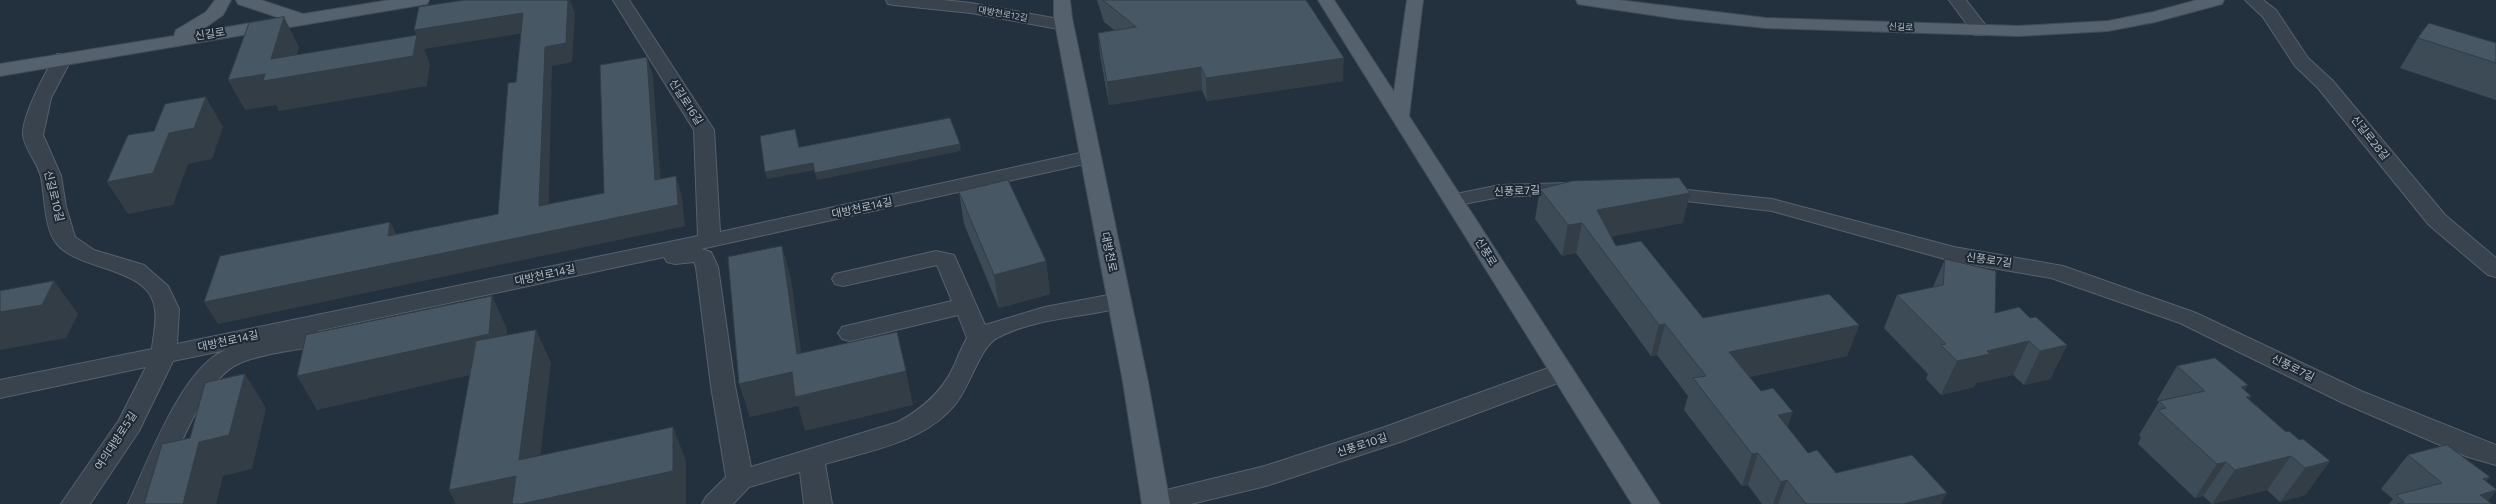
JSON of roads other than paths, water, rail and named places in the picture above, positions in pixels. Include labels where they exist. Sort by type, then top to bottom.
[{"type":"main road","points":[[151,44],[181,34],[206,20],[222,5],[223,0]]},
{"type":"main road","name":"신길로","points":[[0,70],[63,58],[421,0]]},
{"type":"main road","name":"대방천로","points":[[1062,0],[1064,25],[1089,157],[1142,413],[1156,503]]},
{"type":"main road","name":"신풍로","points":[[1326,0],[1646,504]]},
{"type":"main road","points":[[1400,115],[1415,0]]},
{"type":"main road","name":"신길로","points":[[1584,0],[1678,14],[1766,23],[1981,31],[2052,30],[2108,26],[2155,17],[2216,0]]},
{"type":"main road","points":[[251,1],[301,19]]},
{"type":"street","name":"신길로16길","points":[[624,0],[704,130],[706,141],[709,240]]},
{"type":"street","name":"대방천로12길","points":[[894,0],[971,8],[1064,25]]},
{"type":"street","points":[[1957,0],[1981,31]]},
{"type":"street","name":"신길로28길","points":[[2253,0],[2270,14],[2301,62],[2325,84],[2437,220],[2495,269]]},
{"type":"street","name":"신길로10길","points":[[63,58],[42,98],[33,135],[51,176],[55,207],[65,240],[86,254],[136,270],[160,291],[167,309],[164,354]]},
{"type":"street","name":"대방천로14길","points":[[0,389],[709,240],[1089,157]]},
{"type":"street","name":"신풍로7길","points":[[1453,200],[1500,191],[1587,190]]},
{"type":"street","name":"신풍로7길","points":[[1641,192],[1772,205],[1864,228],[1952,254],[2055,271],[2188,318],[2352,397],[2477,450],[2496,455]]},
{"type":"street","points":[[142,504],[187,409],[208,374],[224,361],[249,353],[674,257],[696,254],[703,257],[707,267],[723,386],[740,480]]},
{"type":"street","points":[[843,279],[936,258],[946,260],[979,338]]},
{"type":"street","points":[[716,504],[740,480],[907,429],[930,417],[954,390],[979,338],[1008,325],[1039,317],[1119,301]]},
{"type":"street","points":[[850,333],[966,306]]},
{"type":"street","name":"여의대방로5길","points":[[75,504],[130,424],[164,354]]},
{"type":"street","name":"신풍로10길","points":[[1156,503],[1266,476],[1391,435],[1562,372]]},
{"type":"street","points":[[811,459],[818,504]]}]
